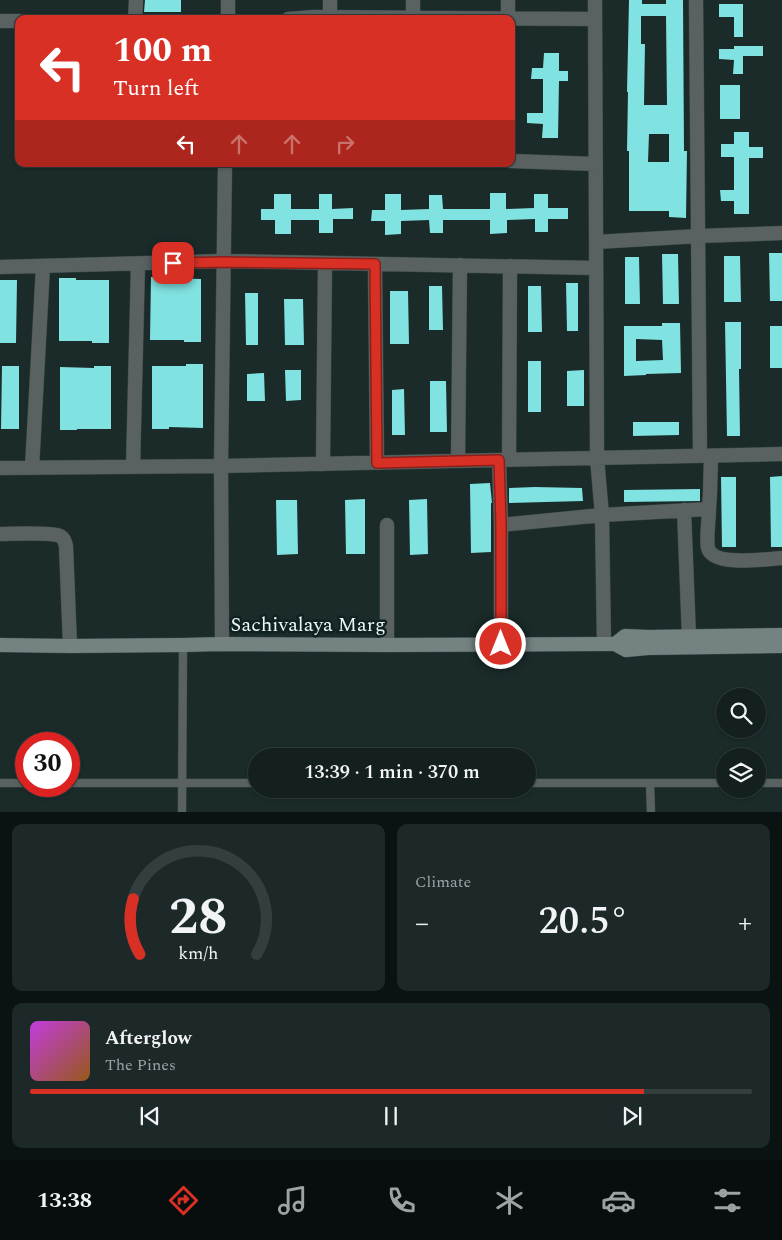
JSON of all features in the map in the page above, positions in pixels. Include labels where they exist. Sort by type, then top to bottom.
[{"type":"main road","name":"Sachivalaya Marg","points":[[610,644],[624,636],[782,635]]},
{"type":"main road","name":"Sachivalaya Marg","points":[[0,645],[610,644],[626,650],[782,646]]},
{"type":"street","points":[[135,15],[136,0]]},
{"type":"street","points":[[228,0],[228,15]]},
{"type":"street","points":[[330,0],[330,15]]},
{"type":"street","points":[[413,0],[413,15]]},
{"type":"street","points":[[508,0],[508,15]]},
{"type":"street","points":[[595,0],[597,458],[610,644]]},
{"type":"street","points":[[696,0],[699,236],[705,456],[709,509],[708,547],[710,554],[728,560],[782,558]]},
{"type":"street","points":[[515,18],[595,19]]},
{"type":"street","points":[[0,21],[15,21]]},
{"type":"street","points":[[515,162],[596,164]]},
{"type":"street","points":[[222,644],[221,466],[225,167]]},
{"type":"street","points":[[596,242],[782,233]]},
{"type":"street","points":[[0,267],[224,262],[596,268]]},
{"type":"street","points":[[323,464],[325,263]]},
{"type":"street","points":[[133,467],[138,264]]},
{"type":"street","points":[[375,264],[377,463]]},
{"type":"street","points":[[32,468],[44,266]]},
{"type":"street","points":[[458,461],[460,266]]},
{"type":"street","points":[[501,644],[501,525],[510,266]]},
{"type":"street","points":[[0,468],[221,466],[782,454]]},
{"type":"street","points":[[501,525],[602,515],[709,509]]},
{"type":"street","points":[[684,510],[689,637]]},
{"type":"street","points":[[387,525],[387,645]]},
{"type":"street","points":[[0,534],[53,534],[62,537],[65,541],[70,646]]},
{"type":"lane","points":[[182,812],[184,645]]},
{"type":"lane","points":[[0,783],[15,783]]},
{"type":"lane","points":[[80,783],[248,783]]},
{"type":"lane","points":[[536,783],[716,783]]},
{"type":"lane","points":[[650,783],[651,812]]},
{"type":"lane","points":[[766,783],[782,783]]},
{"type":"building","points":[[145,0],[181,0],[181,12],[144,12]]},
{"type":"building","points":[[629,0],[642,0],[642,4],[666,4],[666,0],[683,0],[684,151],[687,151],[686,218],[669,217],[669,211],[629,211],[627,92]],"holes":[[[641,16],[666,16],[667,105],[644,105],[645,44],[641,44]],[[649,134],[669,134],[669,162],[648,162]]]},
{"type":"building","points":[[719,4],[743,4],[743,37],[734,37],[734,17],[719,17]]},
{"type":"building","points":[[734,46],[763,46],[763,56],[743,56],[743,74],[733,74],[734,60],[719,59],[719,49],[734,49]]},
{"type":"building","points":[[544,53],[559,53],[559,71],[568,71],[568,81],[559,81],[558,138],[542,138],[543,124],[527,123],[527,113],[543,113],[543,79],[531,79],[532,68],[543,68]]},
{"type":"building","points":[[720,85],[740,85],[740,119],[720,119]]},
{"type":"building","points":[[734,132],[749,132],[749,147],[763,147],[763,158],[749,158],[749,214],[734,214],[734,201],[721,201],[720,190],[734,190],[734,157],[721,157],[721,144],[734,144]]},
{"type":"building","points":[[490,193],[506,193],[506,209],[534,208],[534,194],[548,194],[548,208],[568,208],[568,219],[548,219],[548,232],[535,232],[535,219],[507,220],[507,233],[490,234],[490,220],[443,220],[443,233],[430,233],[429,220],[401,221],[401,234],[385,235],[385,221],[371,221],[372,210],[385,210],[385,194],[401,194],[401,210],[429,209],[429,195],[442,195],[443,209],[490,209]]},
{"type":"building","points":[[274,194],[291,194],[291,209],[319,209],[319,194],[332,194],[332,209],[353,208],[353,219],[333,219],[333,233],[319,233],[319,220],[291,220],[291,234],[275,234],[275,220],[261,220],[261,209],[274,209]]},
{"type":"building","points":[[769,253],[782,253],[782,301],[770,301]]},
{"type":"building","points":[[662,254],[678,254],[679,304],[663,304]]},
{"type":"building","points":[[724,256],[740,256],[741,302],[724,302]]},
{"type":"building","points":[[625,257],[639,257],[640,304],[625,304]]},
{"type":"building","points":[[151,277],[201,279],[201,342],[150,340]]},
{"type":"building","points":[[59,278],[109,280],[109,343],[59,341]]},
{"type":"building","points":[[0,280],[17,280],[16,343],[0,343]]},
{"type":"building","points":[[566,283],[578,283],[578,331],[567,331]]},
{"type":"building","points":[[429,286],[442,286],[443,330],[429,330]]},
{"type":"building","points":[[528,286],[541,286],[542,332],[528,332]]},
{"type":"building","points":[[390,291],[408,291],[409,344],[390,344]]},
{"type":"building","points":[[245,293],[258,293],[258,345],[246,345]]},
{"type":"building","points":[[284,299],[303,299],[304,345],[285,345]]},
{"type":"building","points":[[725,322],[741,322],[741,369],[739,369],[740,436],[727,436]]},
{"type":"building","points":[[662,323],[680,323],[681,373],[624,376],[624,326],[662,326]],"holes":[[[636,339],[662,340],[663,360],[636,361]]]},
{"type":"building","points":[[770,326],[782,326],[782,368],[770,368]]},
{"type":"building","points":[[528,361],[541,361],[541,412],[528,412]]},
{"type":"building","points":[[186,364],[203,364],[203,428],[169,427],[169,429],[152,429],[152,366],[186,366]]},
{"type":"building","points":[[2,366],[19,366],[19,429],[1,429]]},
{"type":"building","points":[[94,366],[111,366],[111,429],[60,430],[60,367],[94,368]]},
{"type":"building","points":[[285,370],[301,370],[301,400],[286,401]]},
{"type":"building","points":[[584,370],[584,406],[567,406],[567,371]]},
{"type":"building","points":[[264,373],[265,401],[247,401],[247,374]]},
{"type":"building","points":[[430,381],[446,381],[447,432],[430,432]]},
{"type":"building","points":[[404,389],[405,435],[392,435],[392,390]]},
{"type":"building","points":[[633,422],[679,422],[679,435],[633,436]]},
{"type":"building","points":[[782,476],[782,547],[771,547],[770,477]]},
{"type":"building","points":[[721,477],[736,477],[736,547],[722,547]]},
{"type":"building","points":[[490,483],[492,503],[491,552],[471,553],[470,484]]},
{"type":"building","points":[[509,488],[582,488],[583,501],[509,503]]},
{"type":"building","points":[[700,489],[700,501],[624,502],[624,490]]},
{"type":"building","points":[[365,499],[365,554],[346,554],[345,500]]},
{"type":"building","points":[[427,499],[428,554],[410,555],[409,500]]},
{"type":"building","points":[[276,500],[297,500],[298,554],[277,555]]},
{"type":"route","points":[[173,263],[375,264],[377,463],[499,460],[501,644]]}]
